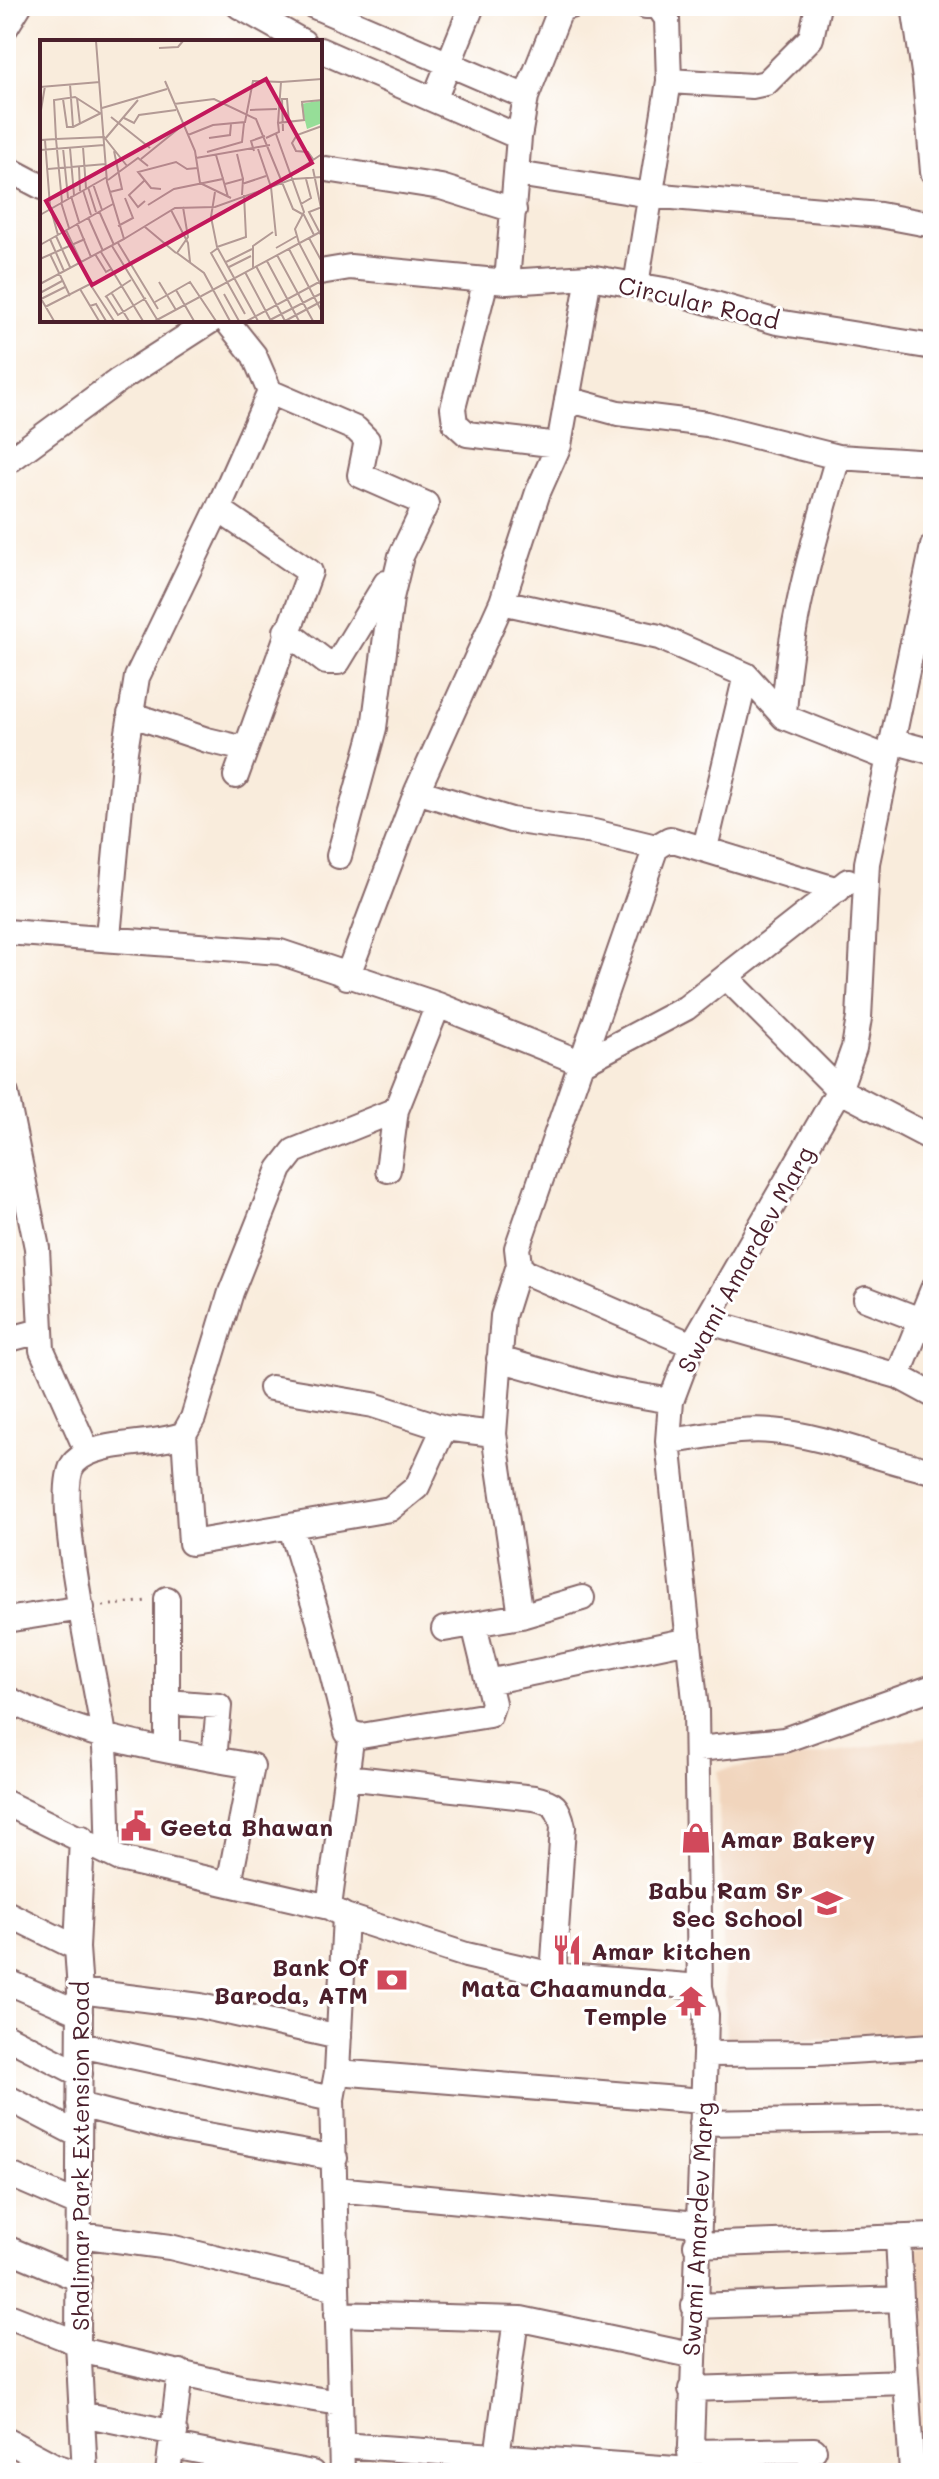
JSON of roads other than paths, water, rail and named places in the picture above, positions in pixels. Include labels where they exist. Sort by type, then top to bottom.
[{"type":"street","points":[[6,27],[19,6]]},
{"type":"street","points":[[239,6],[299,40]]},
{"type":"street","points":[[434,100],[472,6]]},
{"type":"street","points":[[559,445],[467,434],[455,423],[453,408],[497,281],[514,210],[519,137],[526,97],[561,8],[571,6]]},
{"type":"street","points":[[636,285],[669,81],[667,19],[658,6],[646,6]]},
{"type":"street","points":[[669,81],[752,86],[766,83],[811,38],[818,6]]},
{"type":"street","points":[[914,6],[929,76],[933,172]]},
{"type":"street","points":[[319,7],[526,97]]},
{"type":"street","points":[[322,51],[519,137]]},
{"type":"street","points":[[6,168],[40,186]]},
{"type":"street","points":[[326,169],[441,187],[514,210]]},
{"type":"street","points":[[517,174],[650,195],[880,215],[933,225]]},
{"type":"street","name":"Circular Road","points":[[322,272],[350,267],[497,281],[589,277],[670,291],[777,322],[933,347]]},
{"type":"street","points":[[347,977],[417,791],[502,602],[538,492],[559,445],[589,277]]},
{"type":"street","points":[[6,463],[119,380],[209,322]]},
{"type":"street","points":[[228,322],[254,355],[270,392],[356,429],[367,440],[360,475],[426,504],[401,556],[394,584],[374,728],[339,856]]},
{"type":"street","points":[[108,937],[130,714],[137,677],[270,392]]},
{"type":"street","points":[[567,399],[618,413],[707,424],[838,457],[933,463]]},
{"type":"street","points":[[784,717],[786,667],[804,575],[838,457]]},
{"type":"street","points":[[218,509],[310,572],[286,631],[236,776]]},
{"type":"street","name":"Swami Amardev Marg","points":[[690,2465],[691,2355],[706,2015],[698,1986],[698,1749],[668,1441],[671,1401],[692,1345],[839,1090],[854,1048],[859,1018],[867,863],[933,546]]},
{"type":"street","points":[[286,631],[326,662],[338,662],[386,583]]},
{"type":"street","points":[[502,602],[659,637],[746,675],[784,717],[890,749],[933,752]]},
{"type":"street","points":[[705,848],[746,675]]},
{"type":"street","points":[[130,714],[207,740],[245,749]]},
{"type":"street","points":[[417,791],[511,820],[594,832],[656,847]]},
{"type":"street","points":[[521,1616],[494,1434],[503,1316],[519,1265],[517,1248],[656,847],[670,839],[838,890]]},
{"type":"street","points":[[6,932],[108,937],[280,952],[438,1005],[582,1063],[686,1008],[838,890],[867,863]]},
{"type":"street","points":[[726,977],[839,1090],[933,1139]]},
{"type":"street","points":[[388,1170],[396,1110],[438,1005]]},
{"type":"street","points":[[6,1094],[37,1248],[42,1350],[87,1451]]},
{"type":"street","points":[[396,1110],[294,1151],[280,1169],[231,1292],[193,1418],[184,1434],[191,1543],[390,1509],[417,1487],[444,1428]]},
{"type":"street","points":[[519,1265],[525,1272],[692,1345]]},
{"type":"street","points":[[898,1376],[926,1324],[933,1289]]},
{"type":"street","points":[[866,1299],[926,1324]]},
{"type":"street","points":[[706,1321],[898,1376],[933,1395]]},
{"type":"street","points":[[6,1340],[40,1331]]},
{"type":"street","points":[[499,1359],[608,1390],[671,1401]]},
{"type":"street","points":[[271,1388],[373,1405],[444,1428],[494,1434]]},
{"type":"street","points":[[668,1441],[769,1430],[809,1436],[888,1462],[933,1471]]},
{"type":"street","points":[[109,1853],[104,1738],[67,1524],[66,1479],[72,1464],[87,1451],[170,1440],[184,1434]]},
{"type":"street","points":[[291,1528],[347,1732],[361,1736],[483,1718],[493,1711],[474,1625]]},
{"type":"street","points":[[444,1629],[521,1616],[582,1598]]},
{"type":"street","points":[[167,1599],[167,1749]]},
{"type":"street","points":[[6,1620],[82,1608]]},
{"type":"street","points":[[488,1682],[689,1640]]},
{"type":"street","points":[[698,1749],[784,1740],[933,1687]]},
{"type":"street","points":[[6,1698],[45,1719],[104,1738],[252,1766],[229,1884]]},
{"type":"street","points":[[167,1702],[219,1706],[214,1759]]},
{"type":"street","points":[[342,2473],[332,2099],[339,2037],[337,1911],[352,1733]]},
{"type":"street","points":[[346,1777],[534,1798],[550,1801],[560,1810],[563,1827],[553,1975]]},
{"type":"street","points":[[6,1803],[120,1859],[337,1911],[466,1955],[553,1975],[698,1986]]},
{"type":"street","name":"Shalimar Park Extension Road","points":[[82,1838],[77,1948],[80,2002],[78,2204],[79,2346],[85,2473]]},
{"type":"street","points":[[6,1913],[77,1948]]},
{"type":"street","points":[[6,1981],[80,2002],[200,2006],[339,2037]]},
{"type":"street","points":[[6,2036],[80,2074]]},
{"type":"street","points":[[80,2045],[332,2099]]},
{"type":"street","points":[[705,2054],[816,2053],[933,2046]]},
{"type":"street","points":[[337,2072],[703,2112],[933,2119]]},
{"type":"street","points":[[6,2097],[79,2135]]},
{"type":"street","points":[[79,2105],[168,2128],[335,2158]]},
{"type":"street","points":[[6,2173],[78,2204]]},
{"type":"street","points":[[336,2189],[697,2234],[933,2236]]},
{"type":"street","points":[[79,2235],[170,2247],[337,2288]]},
{"type":"street","points":[[898,2237],[912,2473]]},
{"type":"street","points":[[6,2248],[79,2279]]},
{"type":"street","points":[[694,2306],[901,2299]]},
{"type":"street","points":[[337,2314],[516,2319],[691,2355]]},
{"type":"street","points":[[6,2315],[79,2346],[239,2387],[340,2403]]},
{"type":"street","points":[[496,2465],[516,2319]]},
{"type":"street","points":[[168,2473],[180,2372]]},
{"type":"street","points":[[691,2389],[906,2382]]},
{"type":"street","points":[[82,2414],[312,2473]]},
{"type":"street","points":[[6,2440],[55,2466],[77,2473]]},
{"type":"street","points":[[341,2445],[496,2465],[690,2465],[814,2450]]},
{"type":"place","name":"Geeta Bhawan","points":[[136,1826]]},
{"type":"place","name":"Amar Bakery","points":[[696,1838]]},
{"type":"place","name":"Babu Ram Sr Sec School","points":[[827,1903]]},
{"type":"place","name":"Amar kitchen","points":[[567,1950]]},
{"type":"place","name":"Bank Of Baroda, ATM","points":[[392,1980]]},
{"type":"place","name":"Mata Chaamunda Temple","points":[[691,2001]]}]
